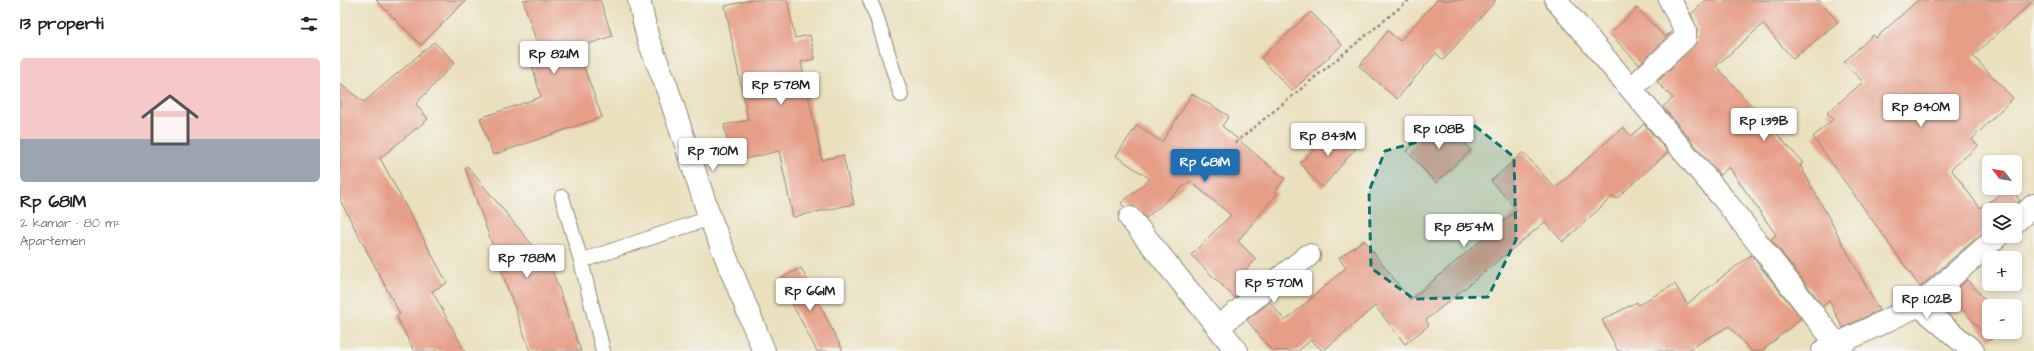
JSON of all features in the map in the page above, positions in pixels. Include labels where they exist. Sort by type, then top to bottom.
[{"type":"street","points":[[639,0],[648,39],[666,85],[710,218],[764,351]]},
{"type":"street","points":[[1556,0],[1727,203],[1834,349],[1919,305],[1990,243]]},
{"type":"street","points":[[1631,89],[1686,38],[1685,29],[1670,0]]},
{"type":"street","points":[[2022,216],[2034,205]]},
{"type":"street","points":[[1130,218],[1237,351]]},
{"type":"street","points":[[1218,327],[1309,255]]},
{"type":"street","points":[[1919,305],[1973,351]]},
{"type":"lane","points":[[870,0],[901,95]]},
{"type":"lane","points":[[562,197],[581,261],[603,351]]},
{"type":"lane","points":[[581,261],[710,218]]},
{"type":"path","points":[[1234,143],[1409,0]]},
{"type":"highlighted area","points":[[1475,126],[1514,157],[1516,240],[1488,297],[1414,299],[1371,268],[1369,191],[1385,151]]},
{"type":"building","points":[[376,0],[466,0],[421,45]]},
{"type":"building","points":[[523,0],[600,0],[612,36],[577,48],[602,117],[493,155],[480,118],[541,97],[532,65],[543,62]]},
{"type":"building","points":[[751,0],[787,0],[795,38],[810,35],[815,59],[801,62],[822,160],[843,155],[854,204],[793,217],[779,151],[732,162],[724,125],[748,120],[725,6]]},
{"type":"building","points":[[1437,0],[1496,0],[1443,60],[1436,53],[1397,99],[1359,66],[1388,31],[1400,41]]},
{"type":"building","points":[[1706,0],[1819,0],[1838,22],[1793,59],[1763,24],[1716,66],[1803,163],[1800,165],[1879,310],[1843,328],[1829,301],[1823,306],[1771,239],[1776,235],[1729,167],[1720,175],[1663,107],[1673,98],[1657,82],[1696,43],[1697,29],[1691,14]]},
{"type":"building","points":[[1918,0],[2034,0],[1973,56],[2013,98],[1972,139],[1978,146],[1951,169],[1980,208],[1982,207],[1982,233],[1920,287],[1813,137],[1833,119],[1827,113],[1863,82],[1844,62],[1873,35],[1876,38]]},
{"type":"building","points":[[1637,8],[1665,37],[1672,32],[1639,64],[1610,34]]},
{"type":"building","points":[[1311,12],[1342,45],[1292,91],[1261,58]]},
{"type":"building","points":[[434,42],[455,62],[416,104],[428,119],[380,158],[447,283],[432,291],[465,351],[414,351],[396,316],[400,314],[340,200],[340,84],[364,102]]},
{"type":"building","points":[[1192,94],[1229,116],[1222,126],[1285,179],[1275,191],[1277,194],[1238,241],[1256,259],[1244,272],[1254,283],[1235,298],[1191,255],[1231,215],[1190,181],[1146,218],[1135,207],[1124,207],[1121,203],[1150,179],[1116,156],[1137,125],[1162,142]]},
{"type":"building","points":[[1442,118],[1471,150],[1436,183],[1407,151]]},
{"type":"building","points":[[1644,124],[1668,152],[1616,199],[1613,196],[1563,242],[1545,222],[1426,320],[1429,325],[1405,344],[1375,306],[1323,351],[1311,340],[1298,351],[1272,351],[1247,320],[1270,302],[1285,321],[1346,268],[1339,258],[1364,240],[1410,300],[1517,210],[1491,181],[1523,152],[1555,188],[1623,127],[1631,136]]},
{"type":"building","points":[[1337,128],[1356,148],[1322,188],[1300,163]]},
{"type":"building","points":[[467,166],[539,253],[545,250],[581,351],[530,351],[465,168]]},
{"type":"building","points":[[2000,195],[2016,195],[2020,201],[2018,203],[1988,203]]},
{"type":"building","points":[[1751,255],[1801,318],[1762,351],[1751,351],[1729,326],[1686,351],[1618,351],[1602,320],[1637,302],[1638,305],[1675,284],[1687,304]]},
{"type":"building","points":[[801,268],[843,351],[817,351],[779,279]]},
{"type":"building","points":[[1967,280],[1985,299],[1982,299],[1982,331],[1949,295]]}]
